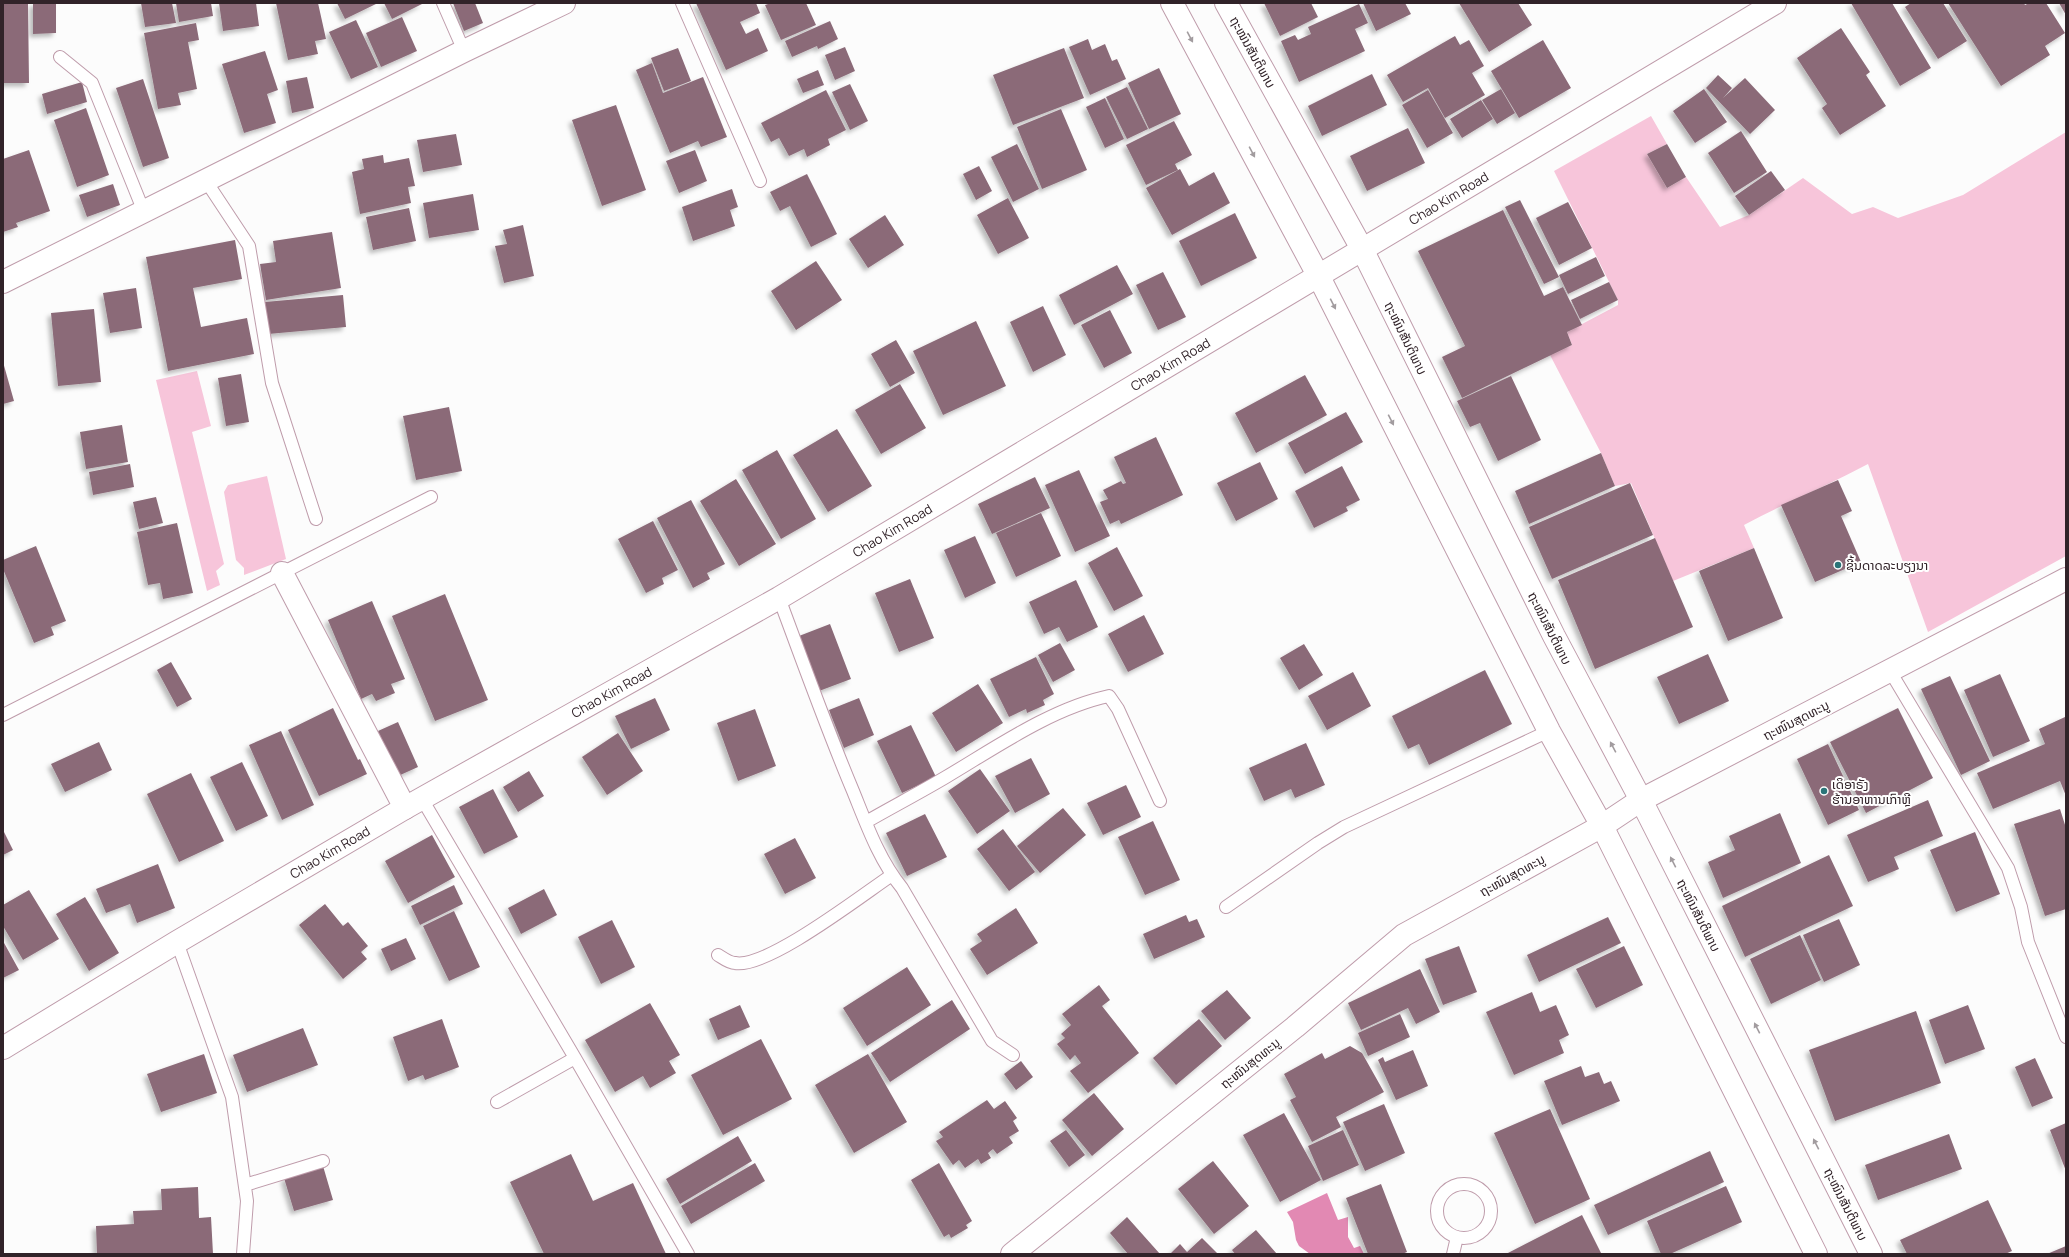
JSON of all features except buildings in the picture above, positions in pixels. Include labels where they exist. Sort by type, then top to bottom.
[{"type":"street","points":[[3,282],[464,51],[564,3]]},
{"type":"street","points":[[1172,3],[1318,276],[1549,731],[1602,826],[1816,1254]]},
{"type":"street","name":"ຖະໜົນສັນຕິພາບ","points":[[1226,3],[1362,249],[1554,636],[1641,800],[1871,1254]]},
{"type":"street","name":"Chao Kim Road","points":[[3,1048],[177,942],[413,804],[779,598],[1775,3]]},
{"type":"street","points":[[282,573],[413,804]]},
{"type":"street","name":"ຖະໜົນສຸດທະນູ","points":[[1012,1254],[1289,1032],[1404,934],[1602,826],[1641,800],[2066,579]]},
{"type":"lane","points":[[443,3],[464,51]]},
{"type":"lane","points":[[682,3],[760,181]]},
{"type":"lane","points":[[60,57],[92,83],[144,212]]},
{"type":"lane","points":[[206,181],[249,246],[272,383],[316,519]]},
{"type":"lane","points":[[3,715],[431,497]]},
{"type":"lane","points":[[779,598],[831,738],[866,822],[892,875],[902,888],[992,1041],[1013,1055]]},
{"type":"lane","points":[[1890,671],[2008,868],[2021,907],[2028,942],[2066,1037]]},
{"type":"lane","points":[[866,822],[945,778],[1006,740],[1086,701],[1108,696],[1118,709],[1160,801]]},
{"type":"lane","points":[[1226,907],[1318,843],[1344,827],[1549,731]]},
{"type":"lane","points":[[413,804],[576,1058],[688,1254]]},
{"type":"lane","points":[[718,955],[735,964],[758,960],[802,936],[892,875]]},
{"type":"lane","points":[[177,942],[232,1097],[247,1201],[243,1254]]},
{"type":"lane","points":[[496,1102],[576,1058]]},
{"type":"lane","points":[[245,1185],[323,1161]]},
{"type":"lane","points":[[1465,1183],[1483,1190],[1492,1206],[1491,1216],[1488,1225],[1474,1237],[1457,1237],[1449,1234],[1438,1220],[1436,1212],[1441,1195],[1456,1185],[1465,1183]]},
{"type":"lane","points":[[1453,1254],[1457,1237]]},
{"type":"shaded area","points":[[1651,116],[1667,144],[1647,154],[1667,188],[1686,177],[1720,227],[1749,215],[1803,178],[1852,214],[1873,207],[1898,218],[1963,195],[2066,132],[2066,556],[1928,632],[1868,464],[1744,525],[1754,548],[1673,581],[1631,483],[1615,486],[1601,453],[1550,355],[1572,345],[1567,332],[1618,305],[1618,300],[1554,171]]},
{"type":"shaded area","points":[[197,371],[211,426],[192,432],[224,564],[216,571],[220,585],[207,591],[156,380]]},
{"type":"shaded area","points":[[267,476],[286,559],[244,575],[244,568],[236,560],[224,492],[228,485]]},
{"type":"shaded area","points":[[1327,1193],[1338,1220],[1348,1217],[1348,1237],[1354,1248],[1360,1246],[1364,1254],[1310,1254],[1299,1246],[1296,1240],[1293,1222],[1287,1212]]},
{"type":"place","name":"ຊີ້ນດາດລະບຽງນາ","points":[[1838,565]]},
{"type":"place","name":"ເດິອາຣັງ ຮ້ານອາຫານເກົາຫຼີ","points":[[1824,791]]}]
